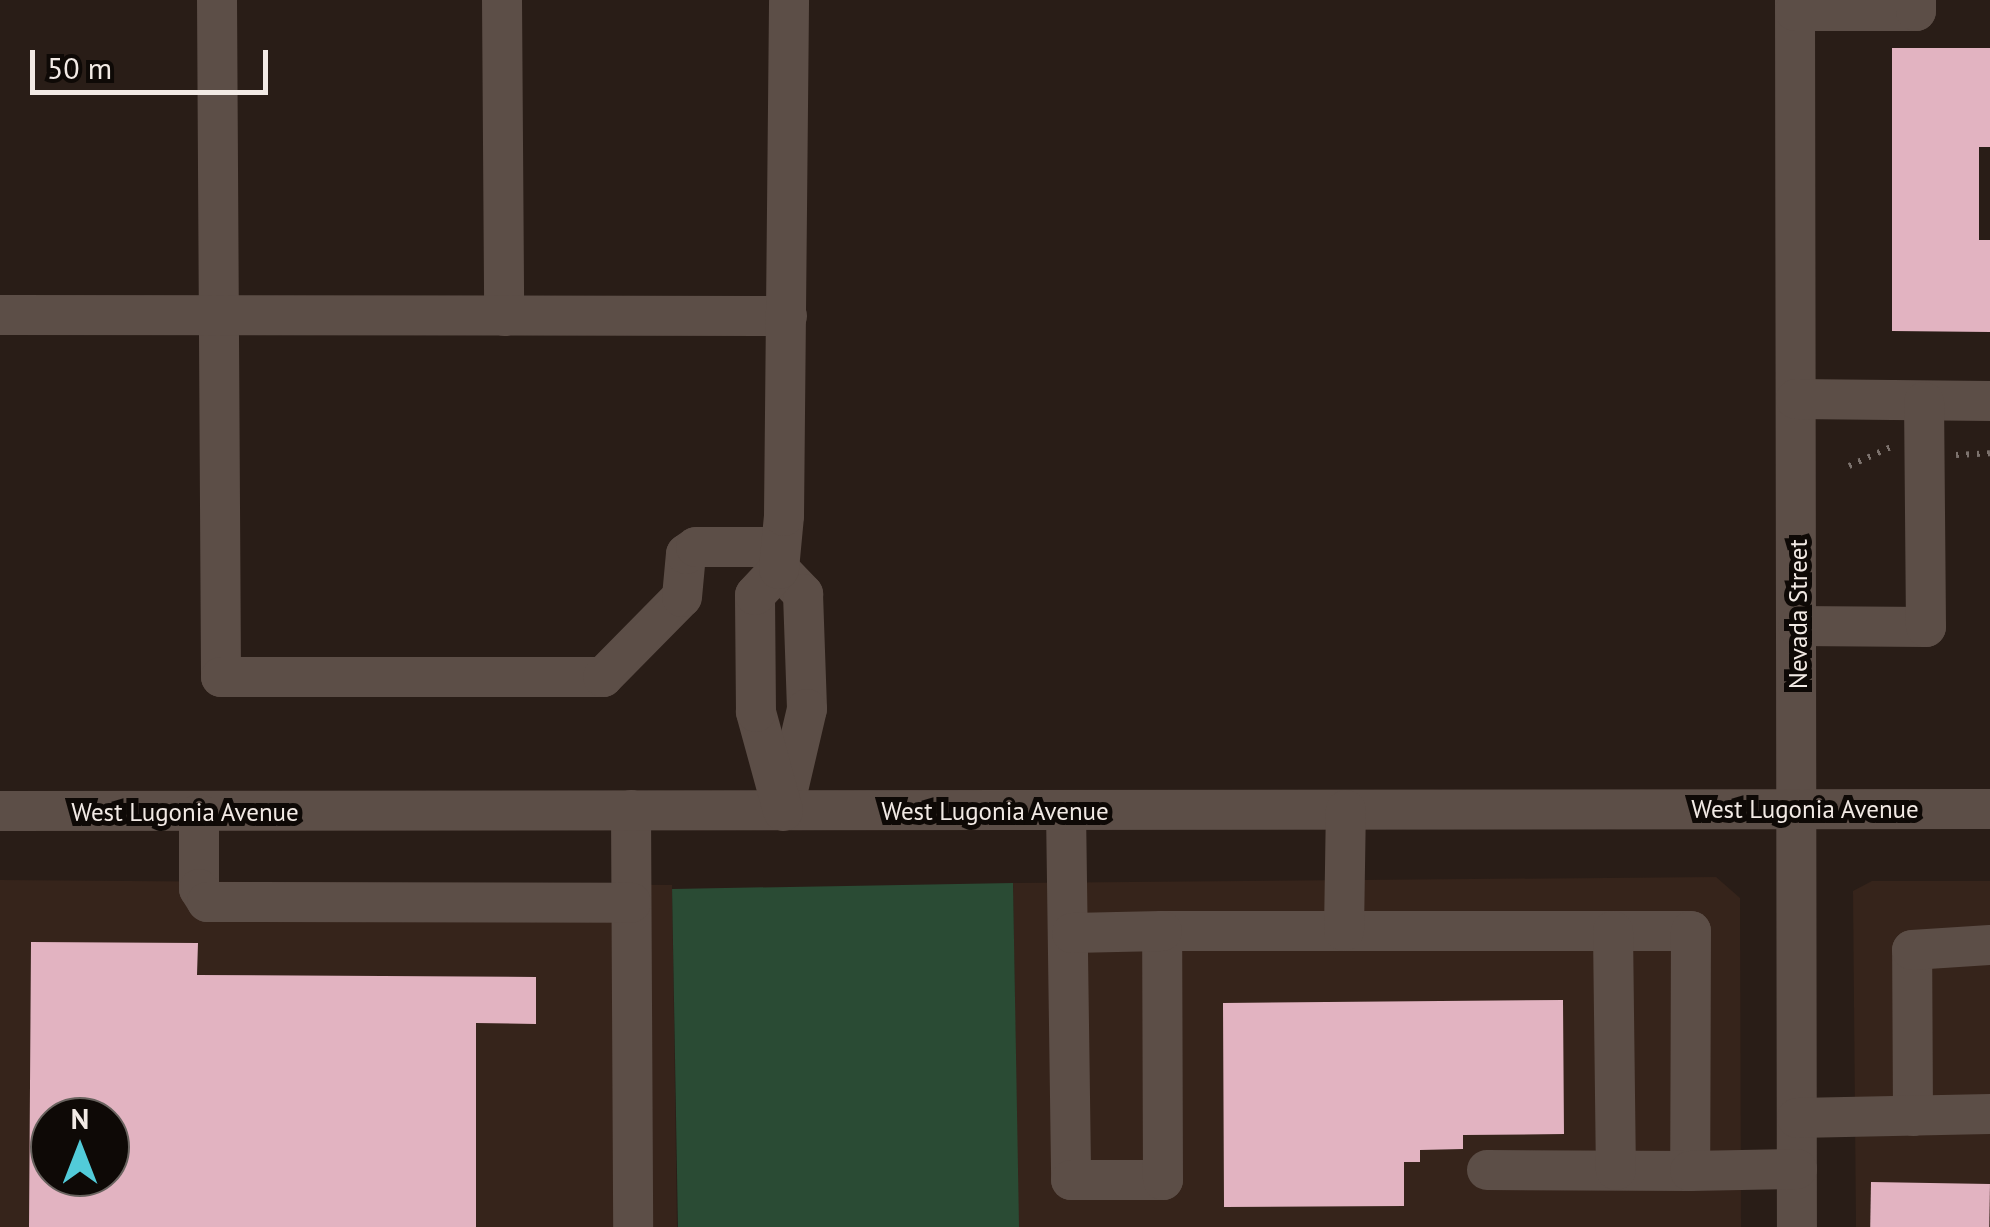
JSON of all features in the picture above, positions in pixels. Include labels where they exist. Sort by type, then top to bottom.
[{"type":"street","points":[[217,0],[221,676],[603,677],[682,597],[686,554],[696,547],[779,558],[803,594],[808,709],[783,811]]},
{"type":"street","points":[[502,0],[504,316]]},
{"type":"street","points":[[783,811],[756,712],[754,595],[779,558],[787,316],[788,0]]},
{"type":"street","points":[[1795,5],[1916,11],[1916,0]]},
{"type":"street","name":"Nevada Street","points":[[1795,5],[1798,1227]]},
{"type":"street","points":[[0,316],[787,316]]},
{"type":"street","points":[[1796,399],[1990,401]]},
{"type":"street","points":[[1798,626],[1926,627],[1924,402]]},
{"type":"street","points":[[754,623],[804,622]]},
{"type":"street","name":"West Lugonia Avenue","points":[[0,811],[199,814],[1990,809]]},
{"type":"street","points":[[631,810],[634,1227]]},
{"type":"street","points":[[1066,810],[1072,933],[1071,1180],[1163,1180],[1162,930]]},
{"type":"street","points":[[1344,930],[1346,810]]},
{"type":"street","points":[[199,814],[199,889],[207,902],[631,903]]},
{"type":"street","points":[[1612,930],[1616,1170]]},
{"type":"street","points":[[1072,933],[1691,930],[1690,1171]]},
{"type":"street","points":[[1913,1116],[1912,950],[1990,946]]},
{"type":"street","points":[[1798,1118],[1990,1114]]},
{"type":"street","points":[[1488,1170],[1798,1169]]},
{"type":"shaded area","points":[[1716,877],[1740,898],[1741,1227],[1018,1227],[1013,883]]},
{"type":"shaded area","points":[[0,880],[672,885],[677,1227],[0,1227]]},
{"type":"shaded area","points":[[1872,881],[1990,881],[1990,1227],[1856,1227],[1853,891]]},
{"type":"green space","points":[[1013,883],[1019,1227],[678,1227],[672,889]]},
{"type":"building","points":[[1892,48],[1990,48],[1990,147],[1979,147],[1979,240],[1990,240],[1990,332],[1892,331]]},
{"type":"building","points":[[31,942],[198,943],[197,975],[536,977],[536,1024],[476,1023],[476,1227],[29,1227]]},
{"type":"building","points":[[1563,1000],[1564,1134],[1463,1135],[1463,1149],[1420,1150],[1420,1162],[1404,1162],[1404,1206],[1224,1207],[1223,1003]]},
{"type":"building","points":[[1871,1182],[1990,1184],[1989,1227],[1870,1227]]}]
